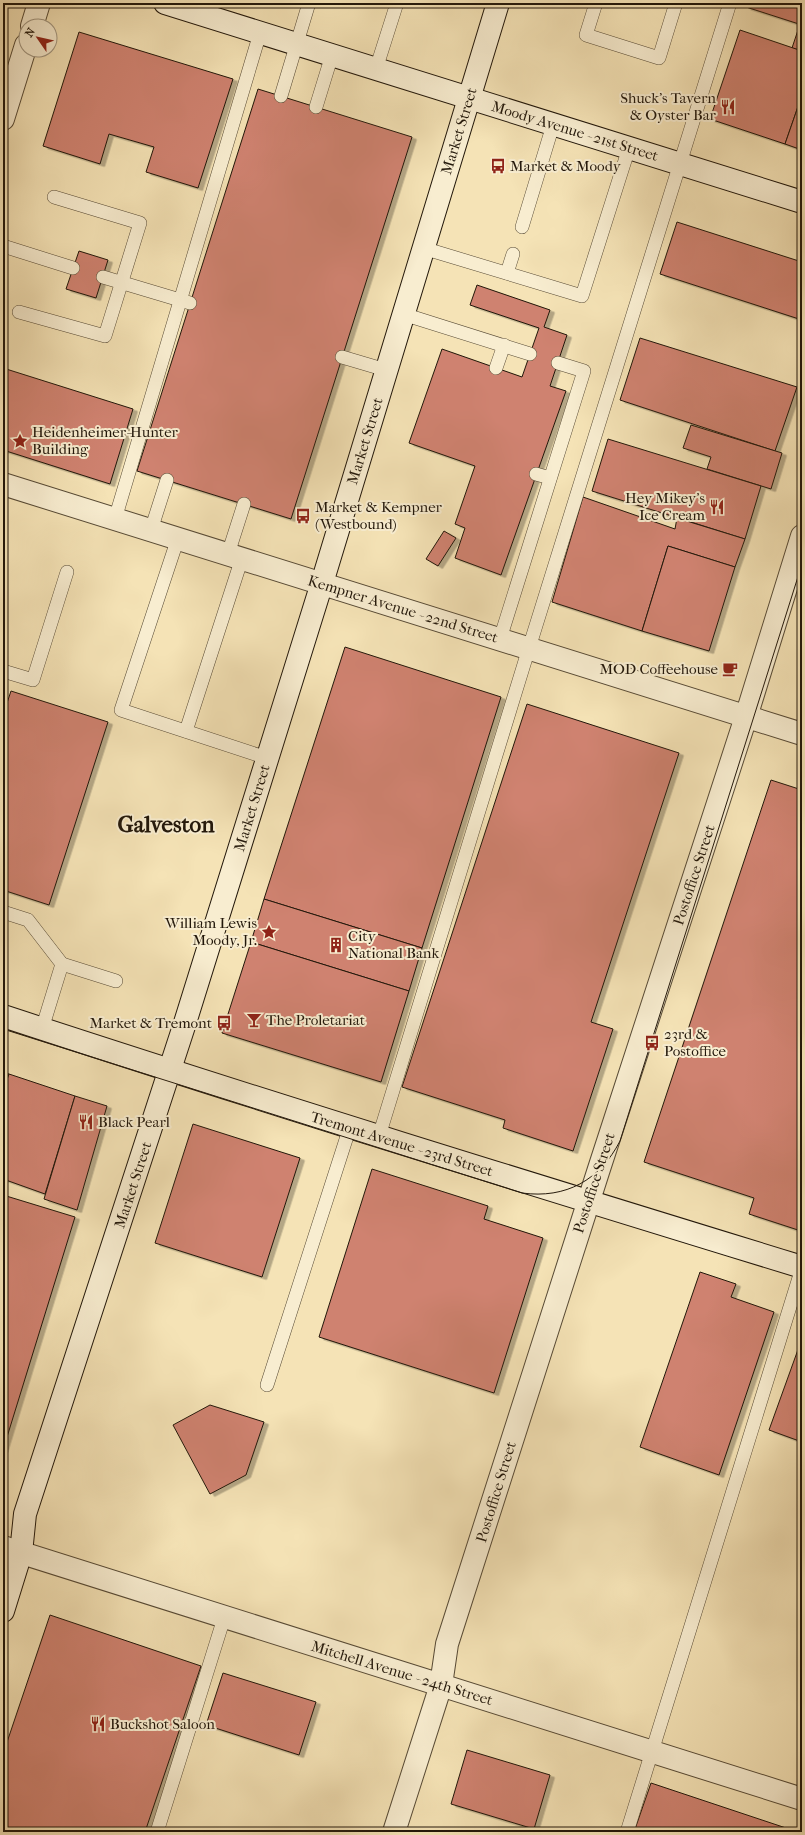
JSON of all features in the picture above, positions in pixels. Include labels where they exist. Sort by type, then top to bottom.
[{"type":"street","points":[[34,18],[39,3]]},
{"type":"street","name":"Moody Avenue - 21st Street","points":[[165,3],[802,202]]},
{"type":"street","name":"Market Street","points":[[3,1611],[12,1550],[170,1071],[322,584],[498,3]]},
{"type":"street","points":[[3,119],[22,58]]},
{"type":"street","name":"Kempner Avenue - 22nd Street","points":[[3,484],[802,734]]},
{"type":"street","name":"Postoffice Street","points":[[394,1832],[441,1685],[447,1644],[588,1202],[746,717],[802,536]]},
{"type":"street","name":"Tremont Avenue - 23rd Street","points":[[3,1016],[170,1071],[802,1268]]},
{"type":"street","name":"Mitchell Avenue - 24th Street","points":[[12,1550],[802,1799]]},
{"type":"lane","points":[[281,96],[309,3]]},
{"type":"lane","points":[[376,69],[397,3]]},
{"type":"lane","points":[[596,3],[586,35],[659,58],[676,3]]},
{"type":"lane","points":[[380,1136],[529,648],[730,3]]},
{"type":"lane","points":[[115,519],[185,302],[260,33]]},
{"type":"lane","points":[[316,107],[332,55]]},
{"type":"lane","points":[[522,227],[553,125]]},
{"type":"lane","points":[[423,248],[582,296],[629,148]]},
{"type":"lane","points":[[19,312],[105,336],[140,223],[54,197]]},
{"type":"lane","points":[[3,246],[73,268]]},
{"type":"lane","points":[[507,273],[513,254]]},
{"type":"lane","points":[[103,277],[185,302]]},
{"type":"lane","points":[[403,314],[530,354]]},
{"type":"lane","points":[[496,368],[504,346]]},
{"type":"lane","points":[[342,357],[386,370]]},
{"type":"lane","points":[[500,639],[584,370],[558,362]]},
{"type":"lane","points":[[536,474],[550,478]]},
{"type":"lane","points":[[151,530],[166,480]]},
{"type":"lane","points":[[186,731],[235,556],[244,504]]},
{"type":"lane","points":[[178,538],[121,710],[267,758]]},
{"type":"lane","points":[[3,671],[33,680],[67,572]]},
{"type":"lane","points":[[3,912],[28,920],[62,964],[116,981]]},
{"type":"lane","points":[[42,1029],[62,964]]},
{"type":"lane","points":[[267,1385],[350,1127]]},
{"type":"lane","points":[[627,1832],[802,1268]]},
{"type":"lane","points":[[157,1832],[224,1618]]},
{"type":"building","points":[[747,3],[802,3],[802,25],[746,7]]},
{"type":"building","points":[[800,24],[802,25],[802,51],[792,48]]},
{"type":"building","points":[[740,30],[802,51],[802,95],[785,144],[710,119]]},
{"type":"building","points":[[79,32],[233,79],[198,188],[146,172],[154,147],[109,134],[100,164],[43,146]]},
{"type":"building","points":[[258,89],[412,137],[291,519],[137,471]]},
{"type":"building","points":[[802,95],[802,150],[785,144]]},
{"type":"building","points":[[677,222],[802,262],[802,320],[660,274]]},
{"type":"building","points":[[79,251],[108,260],[96,298],[66,289]]},
{"type":"building","points":[[477,285],[550,310],[544,327],[567,335],[550,386],[566,391],[501,575],[455,558],[465,528],[455,524],[475,466],[409,443],[442,349],[522,377],[539,328],[470,305]]},
{"type":"building","points":[[640,338],[797,387],[775,451],[620,400]]},
{"type":"building","points":[[3,368],[133,409],[110,484],[3,450]]},
{"type":"building","points":[[691,425],[782,453],[771,489],[707,469],[711,457],[683,448]]},
{"type":"building","points":[[608,439],[761,486],[745,539],[592,491]]},
{"type":"building","points":[[583,497],[675,529],[677,518],[745,539],[735,567],[668,546],[642,631],[552,602]]},
{"type":"building","points":[[444,531],[456,538],[438,566],[426,559]]},
{"type":"building","points":[[668,546],[735,567],[709,651],[642,631]]},
{"type":"building","points":[[345,647],[501,697],[422,948],[264,899]]},
{"type":"building","points":[[11,691],[108,722],[49,905],[3,890],[3,715]]},
{"type":"building","points":[[527,704],[679,753],[591,1022],[613,1029],[573,1151],[503,1128],[505,1120],[402,1087]]},
{"type":"building","points":[[771,780],[802,790],[801,1231],[749,1214],[754,1198],[644,1162]]},
{"type":"building","name":"City National Bank","points":[[264,899],[422,948],[409,991],[251,942]]},
{"type":"building","points":[[251,942],[409,991],[381,1082],[222,1033]]},
{"type":"building","points":[[3,1072],[9,1074],[3,1091]]},
{"type":"building","points":[[9,1074],[75,1096],[45,1194],[3,1179],[3,1091]]},
{"type":"building","points":[[75,1096],[107,1106],[77,1210],[44,1199]]},
{"type":"building","points":[[193,1124],[300,1158],[262,1277],[155,1243]]},
{"type":"building","points":[[372,1169],[488,1206],[484,1219],[543,1238],[494,1393],[319,1337]]},
{"type":"building","points":[[3,1195],[75,1217],[3,1450]]},
{"type":"building","points":[[700,1272],[736,1284],[731,1297],[774,1312],[719,1475],[640,1447]]},
{"type":"building","points":[[800,1344],[802,1345],[802,1442],[769,1430]]},
{"type":"building","points":[[210,1405],[264,1422],[246,1475],[210,1494],[173,1425]]},
{"type":"building","points":[[50,1615],[201,1666],[145,1832],[3,1832],[3,1754]]},
{"type":"building","points":[[223,1673],[316,1702],[299,1755],[206,1725]]},
{"type":"building","points":[[467,1750],[550,1775],[534,1829],[451,1804]]},
{"type":"building","points":[[651,1783],[798,1832],[634,1832]]},
{"type":"tram line","points":[[3,1029],[522,1193],[553,1193],[580,1184],[592,1176],[602,1166],[612,1155],[620,1141],[802,564]]},
{"type":"place","name":"Shuck's Tavern & Oyster Bar","points":[[728,107]]},
{"type":"place","name":"Market & Moody","points":[[498,166]]},
{"type":"place","name":"Heidenheimer-Hunter Building","points":[[20,441]]},
{"type":"place","name":"Hey Mikey's Ice Cream","points":[[717,507]]},
{"type":"place","name":"Market & Kempner (Westbound)","points":[[303,516]]},
{"type":"place","name":"MOD Coffeehouse","points":[[730,669]]},
{"type":"place","name":"William Lewis Moody, Jr.","points":[[269,932]]},
{"type":"place","name":"City National Bank","points":[[336,945]]},
{"type":"place","name":"The Proletariat","points":[[254,1020]]},
{"type":"place","name":"Market & Tremont","points":[[224,1023]]},
{"type":"place","name":"23rd & Postoffice","points":[[652,1043]]},
{"type":"place","name":"Black Pearl","points":[[86,1122]]},
{"type":"place","name":"Buckshot Saloon","points":[[98,1724]]},
{"type":"district","name":"Galveston","points":[[166,824]]}]
